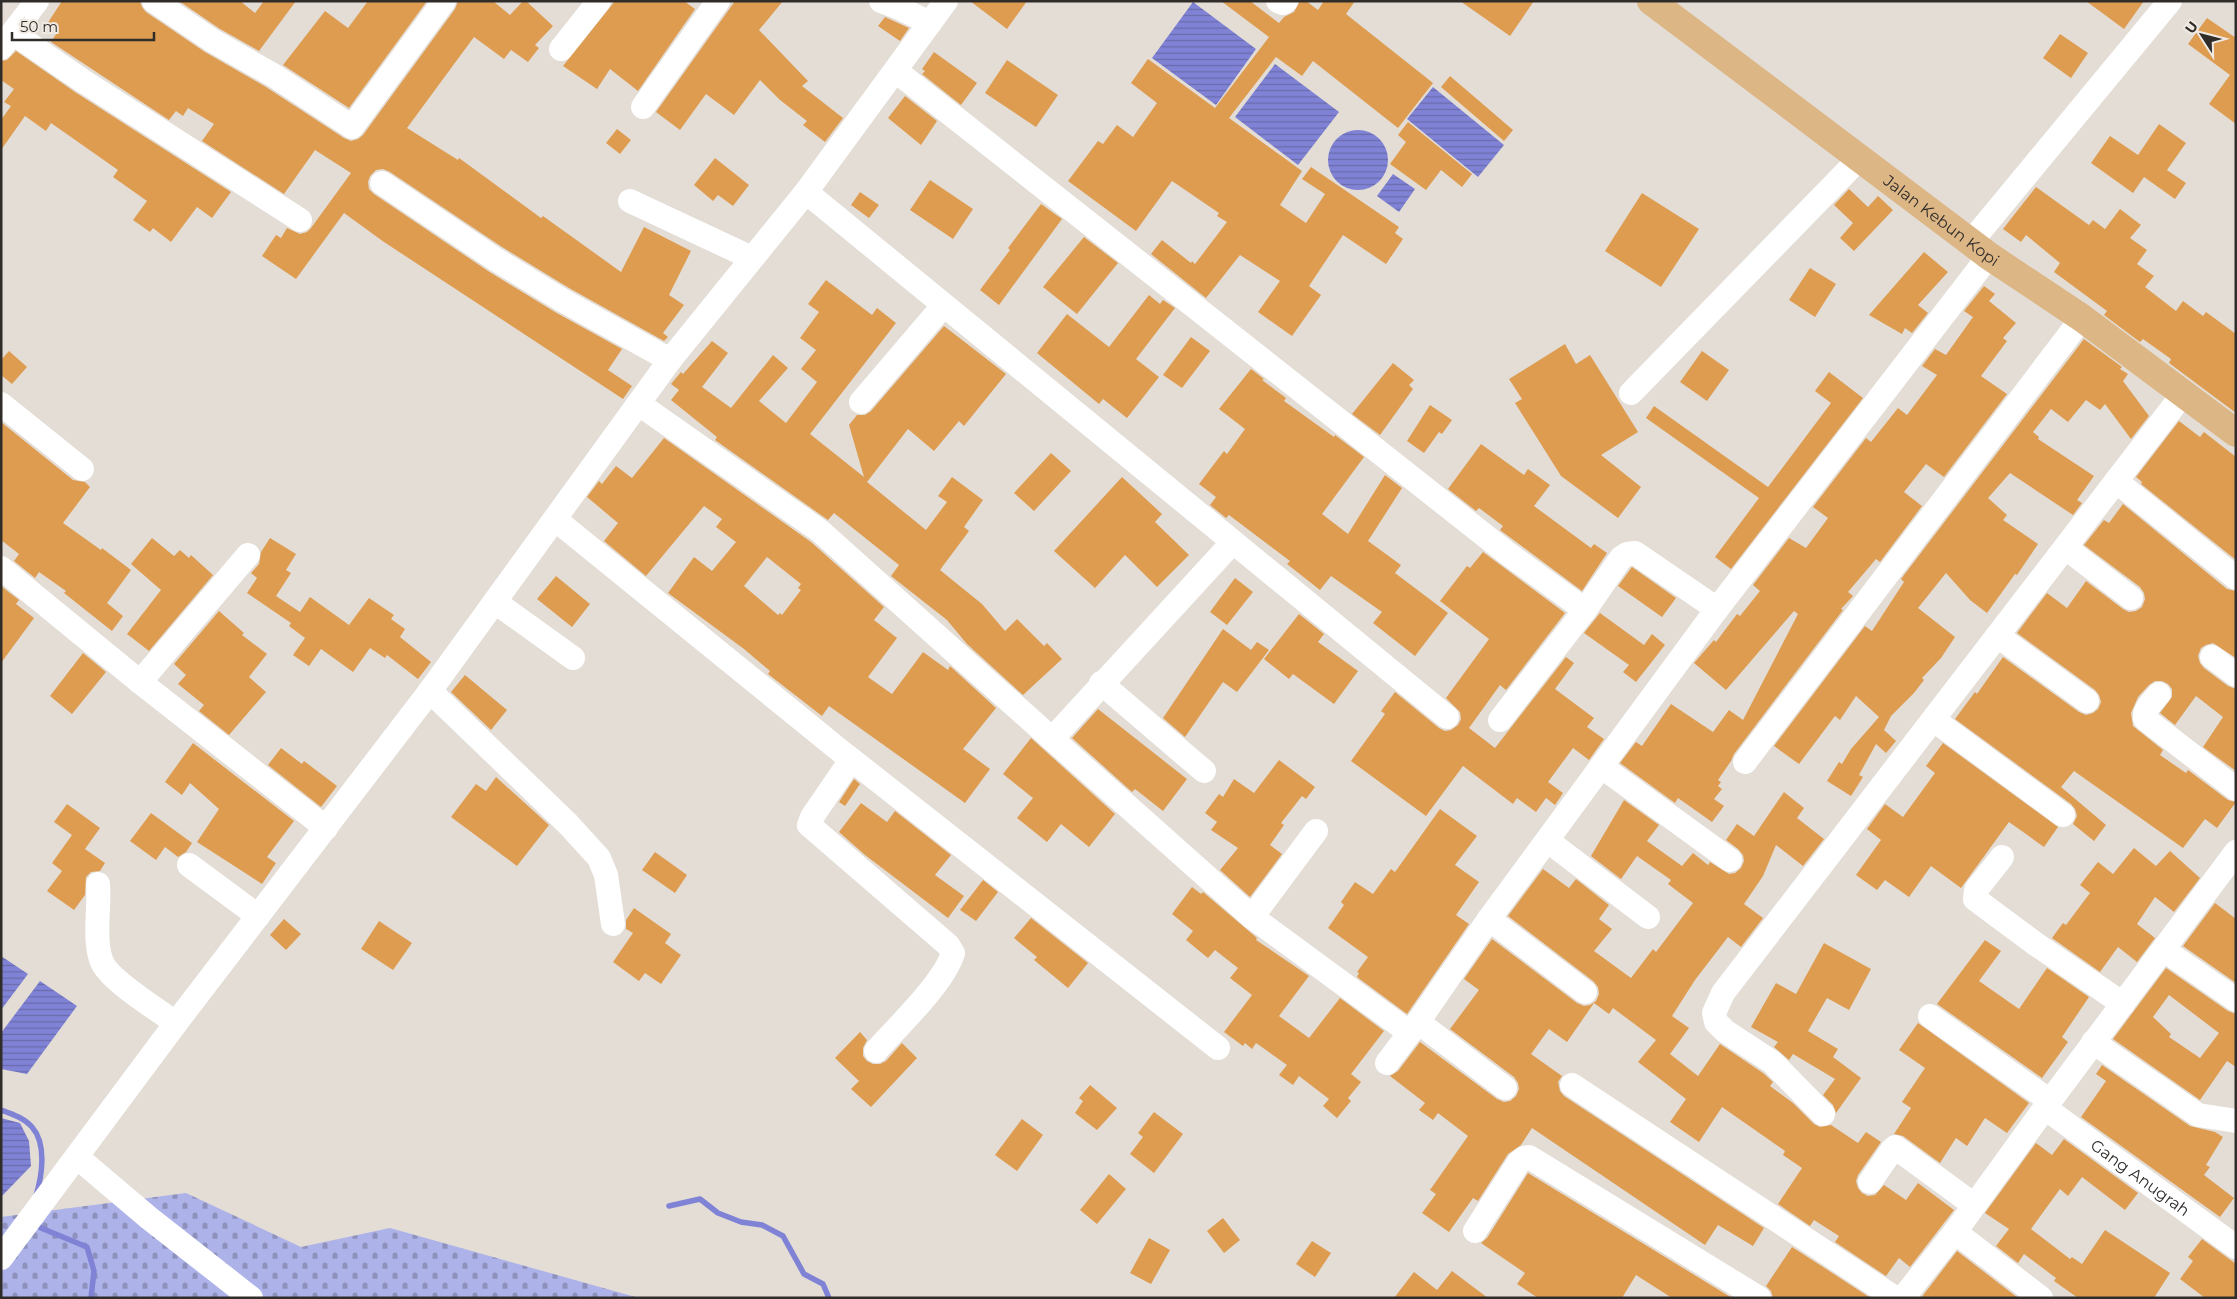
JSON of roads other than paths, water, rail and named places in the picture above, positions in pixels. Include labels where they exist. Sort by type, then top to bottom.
[{"type":"main road","name":"Jalan Kebun Kopi","points":[[1652,1],[1980,249],[2082,318],[2236,433]]},
{"type":"street","points":[[36,1],[7,40],[83,81],[300,220]]},
{"type":"street","points":[[154,1],[213,41],[273,75],[352,127],[444,1]]},
{"type":"street","points":[[561,49],[600,1]]},
{"type":"street","points":[[643,107],[718,1]]},
{"type":"street","points":[[881,1],[930,23]]},
{"type":"street","points":[[1,1258],[54,1190],[176,1023],[430,692],[670,360],[806,192],[946,1]]},
{"type":"street","points":[[1278,1],[1283,3],[1286,1]]},
{"type":"street","points":[[1387,1063],[1414,1028],[1490,919],[1980,249],[2170,1]]},
{"type":"street","points":[[896,70],[1491,540],[1585,610]]},
{"type":"street","points":[[1631,392],[1860,158]]},
{"type":"street","points":[[382,183],[495,259],[562,300],[670,360]]},
{"type":"street","points":[[806,192],[1446,718]]},
{"type":"street","points":[[630,201],[752,258]]},
{"type":"street","points":[[861,402],[943,306]]},
{"type":"street","points":[[1745,762],[2082,318]]},
{"type":"street","points":[[1823,1114],[1772,1062],[1725,1031],[1716,1022],[1714,1014],[1716,1005],[1723,992],[2183,394]]},
{"type":"street","points":[[1,404],[82,469]]},
{"type":"street","points":[[639,404],[820,531],[1252,916],[1504,1088]]},
{"type":"street","points":[[2116,481],[2236,578]]},
{"type":"street","points":[[556,520],[852,760],[1218,1048]]},
{"type":"street","points":[[1052,739],[1101,683],[1232,543]]},
{"type":"street","points":[[2066,548],[2130,598]]},
{"type":"street","points":[[1500,720],[1585,610],[1621,558],[1627,554],[1635,553],[1717,609]]},
{"type":"street","points":[[140,682],[248,555]]},
{"type":"street","points":[[1,568],[140,682],[326,828]]},
{"type":"street","points":[[495,602],[573,658]]},
{"type":"street","points":[[1998,636],[2087,701]]},
{"type":"street","points":[[2212,657],[2236,675]]},
{"type":"street","points":[[1101,683],[1204,771]]},
{"type":"street","points":[[430,692],[568,824],[600,858],[606,875],[613,924]]},
{"type":"street","points":[[2159,694],[2146,710],[2145,719],[2236,789]]},
{"type":"street","points":[[1934,720],[2063,816]]},
{"type":"street","points":[[852,760],[812,817],[809,825],[948,944],[953,953],[950,962],[929,990],[876,1051]]},
{"type":"street","points":[[1602,767],[1730,860]]},
{"type":"street","points":[[1252,916],[1316,831]]},
{"type":"street","points":[[1548,841],[1648,917]]},
{"type":"street","points":[[1903,1298],[1955,1232],[2093,1042],[2236,852]]},
{"type":"street","points":[[2002,857],[1976,890],[1975,899],[2037,945],[2123,1004]]},
{"type":"street","points":[[189,865],[258,916]]},
{"type":"street","points":[[98,884],[98,944],[101,961],[109,974],[176,1023]]},
{"type":"street","points":[[1490,919],[1585,992]]},
{"type":"street","points":[[2164,950],[2236,1000]]},
{"type":"street","name":"Gang Anugrah","points":[[1930,1016],[2236,1247]]},
{"type":"street","points":[[2093,1042],[2198,1115],[2236,1121]]},
{"type":"street","points":[[1572,1085],[1895,1298]]},
{"type":"street","points":[[1870,1182],[1895,1147],[1974,1205]]},
{"type":"street","points":[[77,1157],[149,1218],[251,1298]]},
{"type":"street","points":[[1475,1231],[1519,1162],[1524,1158],[1534,1158],[1759,1298]]},
{"type":"street","points":[[1955,1232],[2041,1298]]},
{"type":"waterway","points":[[1,1110],[25,1121],[37,1134],[42,1160],[36,1196]]},
{"type":"waterway","points":[[669,1206],[700,1199],[718,1213],[741,1222],[762,1225],[783,1236],[804,1274],[823,1284],[829,1298]]},
{"type":"waterway","points":[[35,1222],[41,1228],[87,1247],[94,1271],[91,1298]]}]
